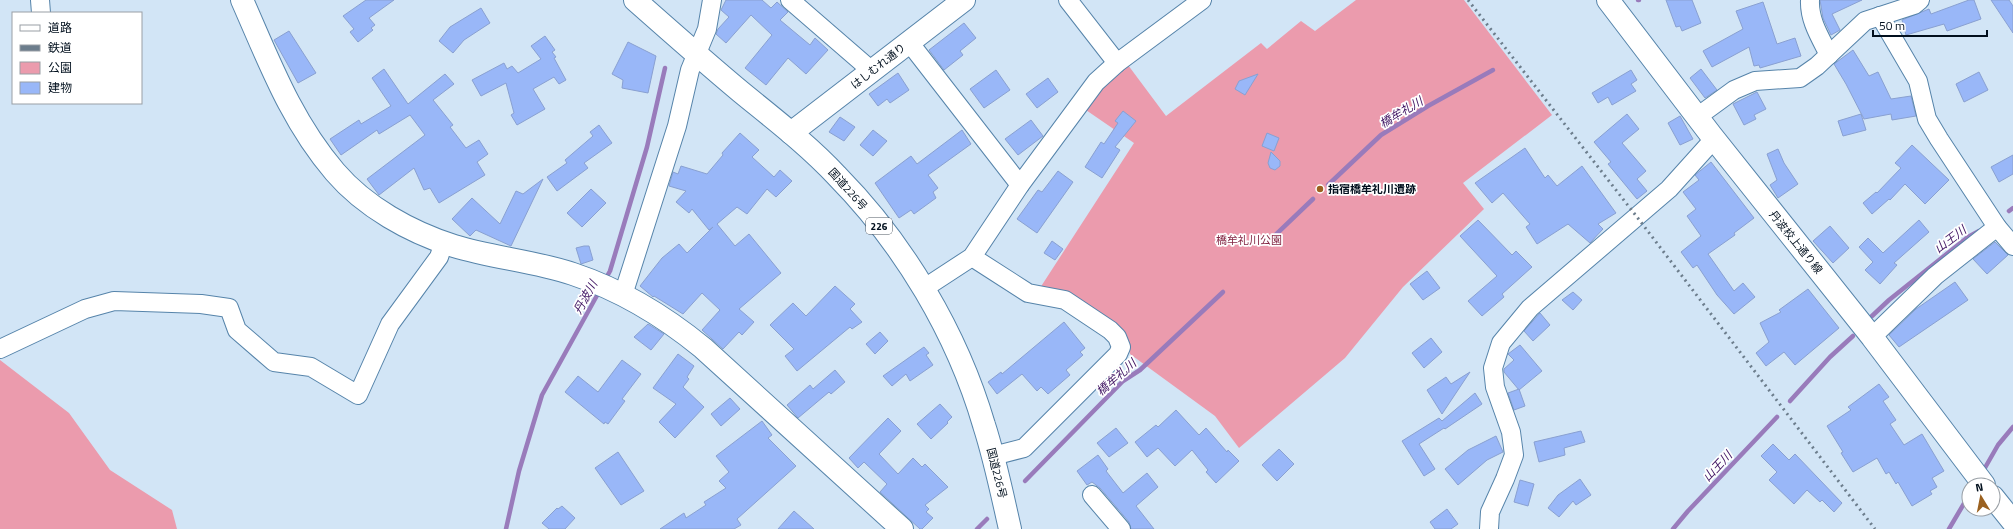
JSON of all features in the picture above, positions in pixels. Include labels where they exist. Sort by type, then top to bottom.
[{"type":"main road","points":[[242,0],[288,105],[311,143],[336,173],[362,197],[389,217],[416,231],[444,242],[573,274],[612,290],[674,326],[703,348],[902,529]]},
{"type":"main road","name":"国道226号","points":[[634,0],[791,133],[837,176],[864,206],[923,289],[947,332],[969,381],[993,456],[1010,529]]},
{"type":"main road","name":"はしむれ通り","points":[[791,133],[964,0]]},
{"type":"main road","name":"丹波校上通り線","points":[[1611,4],[1714,139],[1872,337],[1977,477]]},
{"type":"main road","points":[[2001,507],[2013,522]]},
{"type":"street","points":[[40,0],[41,12]]},
{"type":"street","points":[[612,290],[677,126],[690,70],[707,29],[712,0]]},
{"type":"street","points":[[790,0],[872,71]]},
{"type":"street","points":[[1068,0],[1117,63]]},
{"type":"street","points":[[923,289],[972,257],[1020,185],[1096,82],[1117,63],[1202,0]]},
{"type":"street","points":[[1810,0],[1809,10],[1811,19],[1829,56]]},
{"type":"street","points":[[1697,117],[1734,90],[1755,81],[1800,78],[1829,56],[1865,21],[1914,5],[1920,0]]},
{"type":"street","points":[[1880,16],[1918,81],[1927,119],[1931,126],[1997,227],[2013,246]]},
{"type":"street","points":[[909,42],[1020,185]]},
{"type":"street","points":[[1489,529],[1490,512],[1514,455],[1511,432],[1495,387],[1493,368],[1501,343],[1530,308],[1669,189],[1714,139]]},
{"type":"street","points":[[1872,337],[1934,276],[1997,227]]},
{"type":"street","points":[[0,349],[85,309],[114,301],[201,304],[229,308],[237,330],[274,362],[311,367],[358,395],[390,324],[439,257],[444,242]]},
{"type":"street","points":[[972,257],[1028,293],[1065,300],[1110,330],[1117,337],[1122,347],[1118,354],[1024,448],[993,456]]},
{"type":"street","points":[[1092,494],[1121,529]]},
{"type":"green space","name":"橋牟礼川公園","points":[[1356,0],[1464,0],[1552,115],[1463,183],[1484,209],[1403,287],[1345,358],[1239,448],[1215,416],[1130,354],[1126,334],[1040,288],[1134,143],[1083,108],[1099,89],[1128,65],[1166,116],[1261,43],[1267,49],[1301,21],[1315,31]]},
{"type":"green space","points":[[0,360],[69,413],[110,470],[172,510],[177,529],[0,529]]},
{"type":"building","points":[[366,0],[394,0],[369,18],[375,25],[371,28],[373,30],[358,42],[350,32],[354,29],[343,16]]},
{"type":"building","points":[[726,0],[762,0],[771,8],[777,2],[788,12],[780,20],[810,45],[815,38],[828,50],[806,74],[788,58],[766,85],[745,68],[772,35],[751,15],[726,43],[716,34],[718,29],[729,17],[721,10]]},
{"type":"building","points":[[1666,0],[1692,0],[1701,23],[1682,31],[1680,26],[1676,27]]},
{"type":"building","points":[[1820,0],[1862,0],[1832,14],[1840,30],[1831,35],[1823,18]]},
{"type":"building","points":[[1969,0],[1974,0],[1981,19],[1947,31],[1944,24],[1906,35],[1902,20],[1929,9],[1931,14]]},
{"type":"building","points":[[1991,0],[2009,0],[2013,6],[2013,33]]},
{"type":"building","points":[[1763,2],[1777,44],[1795,38],[1801,56],[1760,68],[1759,65],[1754,66],[1749,47],[1712,67],[1703,51],[1743,29],[1736,11]]},
{"type":"building","points":[[481,8],[490,23],[464,40],[453,53],[439,41],[450,27]]},
{"type":"building","points":[[964,23],[976,38],[960,51],[963,55],[944,70],[929,50]]},
{"type":"building","points":[[289,31],[316,73],[298,83],[274,40]]},
{"type":"building","points":[[545,36],[555,50],[552,52],[556,57],[554,58],[566,80],[559,84],[554,77],[533,89],[545,109],[517,125],[511,115],[514,113],[506,83],[481,96],[472,80],[504,63],[507,69],[512,66],[518,73],[541,59],[531,46]]},
{"type":"building","points":[[628,42],[656,56],[648,93],[622,88],[623,80],[612,74]]},
{"type":"building","points":[[1853,50],[1869,76],[1878,72],[1891,99],[1911,96],[1916,116],[1892,120],[1891,114],[1864,119],[1834,64]]},
{"type":"building","points":[[384,69],[408,104],[445,74],[454,84],[433,100],[453,125],[450,127],[466,148],[479,140],[488,154],[477,162],[485,175],[439,203],[430,188],[424,190],[414,168],[379,195],[367,179],[425,135],[410,115],[379,134],[377,130],[341,155],[330,139],[359,120],[361,124],[391,106],[372,78]]},
{"type":"building","points":[[1701,69],[1717,90],[1705,98],[1690,78]]},
{"type":"building","points":[[996,70],[1010,90],[984,108],[970,89]]},
{"type":"building","points":[[1631,70],[1637,80],[1631,84],[1636,91],[1612,105],[1608,97],[1598,103],[1592,93]]},
{"type":"building","points":[[1979,72],[1988,90],[1964,102],[1956,84]]},
{"type":"building","points":[[898,73],[909,90],[890,103],[887,99],[878,106],[869,94]]},
{"type":"building","points":[[1258,74],[1245,95],[1235,89],[1239,81]]},
{"type":"building","points":[[1048,78],[1058,92],[1037,108],[1026,94]]},
{"type":"building","points":[[1757,92],[1766,109],[1754,115],[1756,119],[1744,125],[1733,104]]},
{"type":"building","points":[[1123,111],[1136,121],[1115,147],[1120,150],[1102,178],[1085,167],[1101,142],[1104,144],[1118,123],[1115,121]]},
{"type":"building","points":[[1627,114],[1639,129],[1622,143],[1646,171],[1637,179],[1647,191],[1637,199],[1608,164],[1611,162],[1594,142]]},
{"type":"building","points":[[1861,114],[1866,130],[1843,136],[1838,121]]},
{"type":"building","points":[[1680,116],[1693,139],[1680,145],[1668,123]]},
{"type":"building","points":[[840,117],[855,127],[844,141],[829,132]]},
{"type":"building","points":[[1031,120],[1043,136],[1018,155],[1005,139]]},
{"type":"building","points":[[599,125],[612,143],[584,163],[588,168],[557,191],[547,177],[567,163],[565,160],[593,136],[590,132]]},
{"type":"building","points":[[873,130],[887,141],[873,156],[860,145]]},
{"type":"building","points":[[962,130],[971,144],[928,175],[938,188],[933,192],[936,198],[914,214],[911,210],[899,218],[875,183],[911,156],[917,164]]},
{"type":"building","points":[[740,133],[759,150],[752,157],[774,177],[780,170],[792,181],[776,197],[767,189],[747,214],[737,207],[717,224],[735,246],[749,234],[781,273],[739,309],[754,322],[742,335],[739,332],[723,349],[702,330],[720,310],[702,293],[683,314],[654,296],[653,297],[640,286],[662,258],[679,244],[687,253],[713,227],[709,230],[692,209],[689,213],[676,202],[686,191],[669,186],[673,172],[678,174],[681,166],[707,174],[723,155],[722,153]]},
{"type":"building","points":[[1267,133],[1279,138],[1274,151],[1262,146]]},
{"type":"building","points":[[1912,145],[1949,180],[1925,204],[1905,184],[1890,200],[1889,199],[1872,214],[1863,203],[1876,192],[1877,193],[1901,168],[1895,163]]},
{"type":"building","points":[[1525,148],[1545,178],[1548,175],[1557,186],[1582,166],[1616,213],[1598,224],[1603,229],[1590,243],[1568,224],[1537,244],[1526,227],[1530,224],[1503,193],[1492,203],[1475,183]]},
{"type":"building","points":[[1778,149],[1784,163],[1798,184],[1778,198],[1770,185],[1777,180],[1767,154]]},
{"type":"building","points":[[1271,152],[1280,161],[1280,166],[1275,170],[1270,168],[1268,163]]},
{"type":"building","points":[[2013,155],[2013,174],[1999,182],[1991,167]]},
{"type":"building","points":[[1711,162],[1754,218],[1734,233],[1735,235],[1708,254],[1734,291],[1743,283],[1755,297],[1734,314],[1717,295],[1697,265],[1693,268],[1681,252],[1701,236],[1687,216],[1696,209],[1683,192],[1699,180],[1695,175]]},
{"type":"building","points":[[1058,171],[1073,182],[1037,233],[1017,219],[1038,190],[1042,192]]},
{"type":"building","points":[[543,179],[511,246],[476,230],[470,236],[452,219],[472,198],[500,224],[516,191],[523,194]]},
{"type":"building","points":[[591,189],[606,203],[582,227],[567,213]]},
{"type":"building","points":[[1478,220],[1512,255],[1516,251],[1532,267],[1502,294],[1504,297],[1482,316],[1468,301],[1497,276],[1460,236]]},
{"type":"building","points":[[1919,220],[1929,232],[1894,263],[1897,265],[1880,284],[1865,270],[1873,262],[1859,247],[1868,238],[1883,253]]},
{"type":"building","points":[[1830,226],[1849,248],[1833,263],[1813,241]]},
{"type":"building","points":[[1052,241],[1063,249],[1055,260],[1044,253]]},
{"type":"building","points":[[1995,242],[2008,255],[1987,274],[1973,259]]},
{"type":"building","points":[[589,246],[593,260],[581,264],[576,248]]},
{"type":"building","points":[[1427,271],[1440,288],[1423,300],[1410,284]]},
{"type":"building","points":[[1955,282],[1968,300],[1899,347],[1889,335],[1916,309]]},
{"type":"building","points":[[835,286],[855,304],[850,309],[862,322],[852,329],[850,327],[797,371],[785,356],[794,349],[770,325],[793,303],[806,316]]},
{"type":"building","points":[[1808,289],[1839,328],[1795,365],[1784,352],[1766,366],[1756,353],[1769,342],[1760,323],[1781,312],[1779,310]]},
{"type":"building","points":[[1573,292],[1582,300],[1573,310],[1562,300]]},
{"type":"building","points":[[1540,313],[1550,325],[1533,341],[1524,331]]},
{"type":"building","points":[[1064,322],[1085,348],[1080,352],[1083,355],[1066,370],[1070,375],[1048,394],[1041,387],[1037,391],[1022,374],[997,394],[988,382],[1001,372],[1002,374]]},
{"type":"building","points":[[648,324],[664,334],[651,350],[634,337]]},
{"type":"building","points":[[880,332],[888,341],[875,354],[866,344]]},
{"type":"building","points":[[1431,338],[1442,352],[1424,368],[1412,353]]},
{"type":"building","points":[[1520,345],[1542,371],[1519,390],[1504,372],[1504,369],[1514,360],[1508,354]]},
{"type":"building","points":[[924,347],[929,353],[926,355],[933,365],[910,381],[906,374],[892,386],[883,376]]},
{"type":"building","points":[[678,354],[694,366],[687,377],[689,379],[683,387],[704,407],[675,438],[659,422],[676,404],[653,388]]},
{"type":"building","points":[[622,360],[641,374],[622,399],[625,401],[608,424],[605,422],[604,424],[565,392],[578,376],[598,392]]},
{"type":"building","points":[[835,370],[845,382],[831,394],[829,392],[798,418],[787,405],[810,385],[813,389]]},
{"type":"building","points":[[1470,372],[1442,414],[1427,390],[1446,377],[1451,384]]},
{"type":"building","points":[[1879,384],[1889,397],[1883,401],[1896,420],[1890,424],[1904,445],[1922,434],[1944,471],[1932,478],[1937,487],[1930,491],[1932,494],[1912,506],[1898,482],[1896,484],[1889,472],[1886,474],[1877,458],[1853,472],[1827,426],[1851,410],[1848,407]]},
{"type":"building","points":[[1519,389],[1525,406],[1514,410],[1508,393]]},
{"type":"building","points":[[1475,393],[1482,404],[1445,429],[1444,428],[1419,444],[1435,469],[1424,476],[1402,441],[1439,418],[1442,421]]},
{"type":"building","points":[[730,398],[740,409],[721,426],[711,414]]},
{"type":"building","points":[[940,404],[952,417],[947,422],[948,423],[931,439],[917,424]]},
{"type":"building","points":[[1176,410],[1199,435],[1206,428],[1227,452],[1228,450],[1239,461],[1216,483],[1206,472],[1208,470],[1192,450],[1175,466],[1158,448],[1147,457],[1135,442],[1156,425],[1158,427]]},
{"type":"building","points":[[888,418],[901,431],[879,454],[898,474],[913,458],[922,467],[925,464],[948,487],[925,505],[929,509],[926,512],[933,518],[922,529],[920,529],[880,492],[887,484],[864,462],[858,468],[849,458]]},
{"type":"building","points":[[762,421],[772,435],[768,438],[796,466],[737,519],[741,525],[734,529],[660,529],[684,513],[686,518],[706,505],[704,502],[726,488],[719,481],[729,472],[716,456]]},
{"type":"building","points":[[1116,428],[1128,443],[1109,457],[1097,443]]},
{"type":"building","points":[[1581,431],[1585,442],[1564,448],[1565,455],[1539,462],[1534,442]]},
{"type":"building","points":[[1496,436],[1503,452],[1487,460],[1458,485],[1445,469],[1468,450]]},
{"type":"building","points":[[1773,444],[1789,460],[1795,454],[1842,503],[1834,512],[1822,500],[1820,502],[1807,490],[1794,504],[1769,480],[1777,472],[1761,456]]},
{"type":"building","points":[[1279,449],[1294,464],[1277,481],[1262,465]]},
{"type":"building","points":[[618,452],[644,491],[621,505],[595,468]]},
{"type":"building","points":[[1098,455],[1108,469],[1106,471],[1123,493],[1147,473],[1158,487],[1136,506],[1154,529],[1131,529],[1129,522],[1100,488],[1092,482],[1087,485],[1077,471]]},
{"type":"building","points":[[1580,479],[1591,495],[1576,505],[1573,501],[1559,517],[1548,508],[1558,495]]},
{"type":"building","points":[[1520,480],[1534,484],[1528,506],[1514,502]]},
{"type":"building","points":[[562,506],[575,518],[565,529],[549,529],[542,523],[557,508],[558,509]]},
{"type":"building","points":[[1447,509],[1458,524],[1451,529],[1435,529],[1430,522]]},
{"type":"building","points":[[794,511],[814,529],[778,529]]},
{"type":"waterway","name":"丹波川","points":[[605,280],[610,271],[647,147],[665,68]]},
{"type":"waterway","name":"橋牟礼川","points":[[1328,185],[1381,135],[1428,106],[1493,70]]},
{"type":"waterway","name":"橋牟礼川","points":[[1268,242],[1313,199]]},
{"type":"waterway","name":"山王川","points":[[2009,211],[2013,208]]},
{"type":"waterway","name":"山王川","points":[[1872,316],[1889,300],[1968,237],[1979,231]]},
{"type":"waterway","name":"丹波川","points":[[506,529],[519,471],[542,395],[600,290]]},
{"type":"waterway","name":"橋牟礼川","points":[[1025,481],[1123,381],[1140,370],[1223,292]]},
{"type":"waterway","name":"山王川","points":[[1790,401],[1830,357],[1853,336]]},
{"type":"waterway","name":"山王川","points":[[1673,529],[1688,511],[1777,417]]},
{"type":"waterway","points":[[1982,473],[1998,445],[2013,427]]},
{"type":"waterway","points":[[1949,529],[1961,509]]},
{"type":"waterway","name":"橋牟礼川","points":[[977,529],[987,519]]},
{"type":"railway","points":[[1468,0],[1637,217],[1875,529]]},
{"type":"place","name":"指宿橋牟礼川遺跡","points":[[1320,189]]}]
